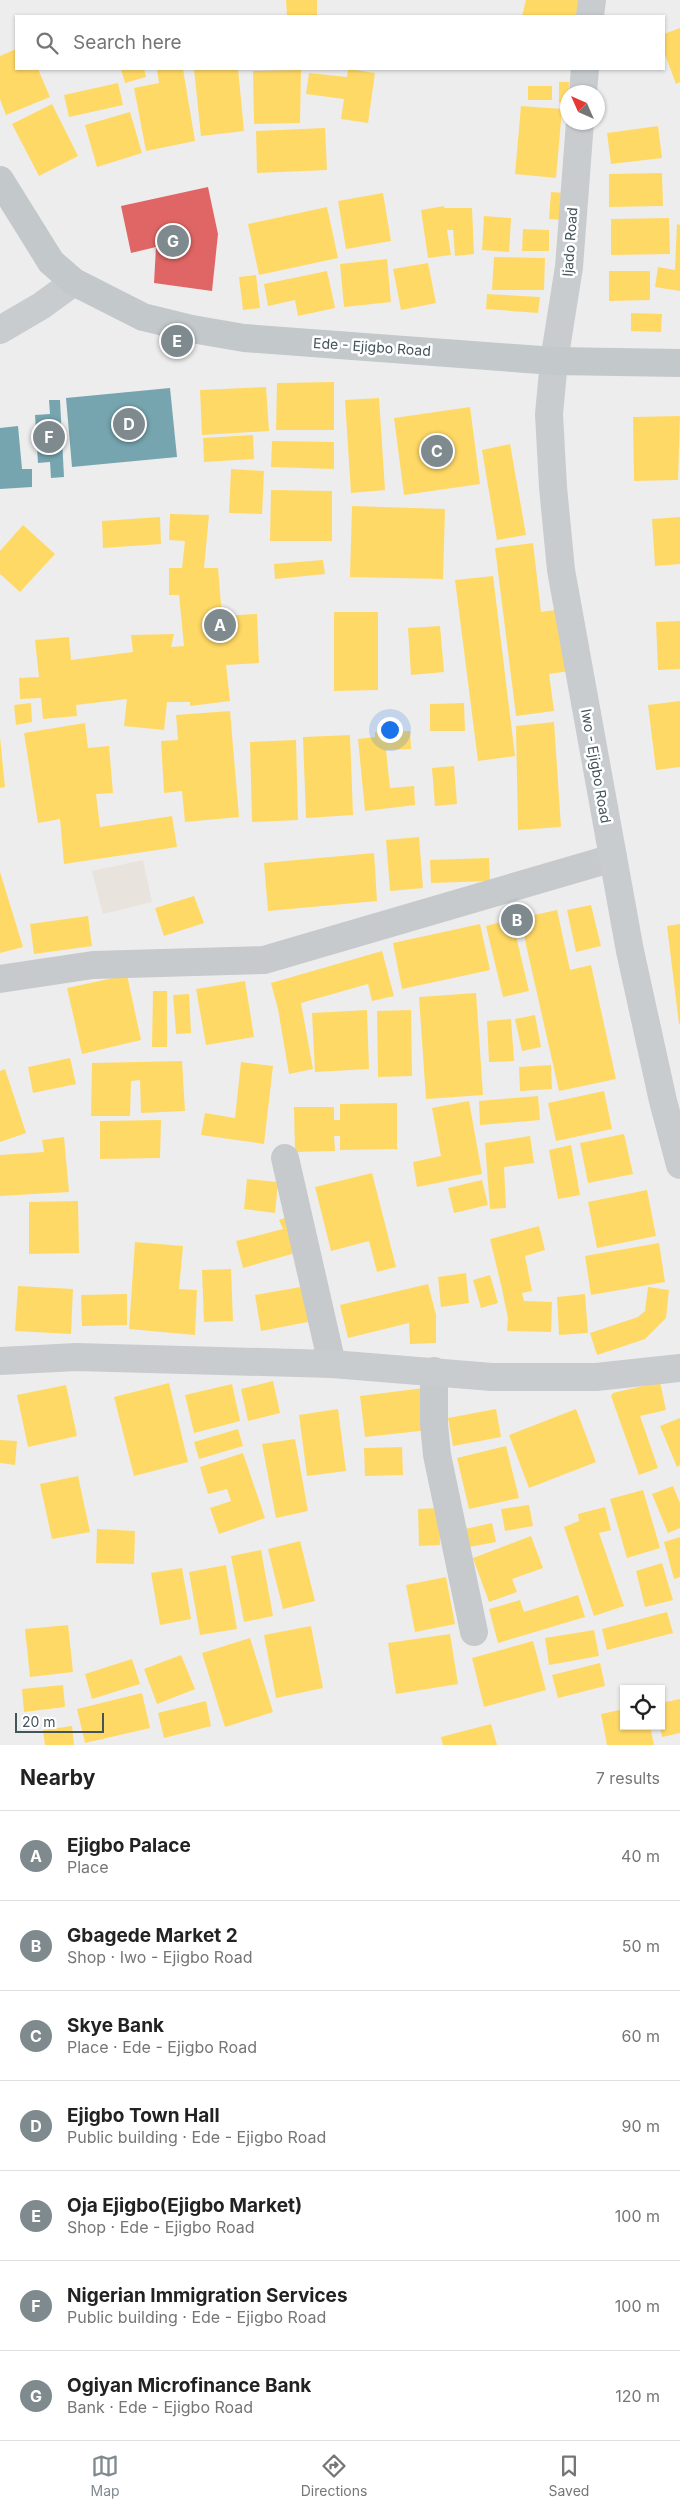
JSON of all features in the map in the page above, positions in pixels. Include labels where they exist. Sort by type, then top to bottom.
[{"type":"main road","name":"Ede - Ejigbo Road","points":[[0,180],[50,262],[74,282],[143,316],[244,338],[554,361],[680,363]]},
{"type":"street","points":[[590,15],[592,0]]},
{"type":"street","points":[[583,85],[585,70]]},
{"type":"street","name":"Ijado Road","points":[[554,361],[569,267],[579,130]]},
{"type":"street","points":[[0,330],[41,306],[74,282]]},
{"type":"street","name":"Iwo - Ejigbo Road","points":[[554,361],[549,414],[553,487],[561,570],[613,858],[663,1101],[680,1165]]},
{"type":"street","points":[[0,979],[93,965],[264,960],[613,858]]},
{"type":"street","points":[[285,1158],[332,1364]]},
{"type":"street","points":[[0,1361],[76,1357],[332,1364],[492,1377],[596,1378],[680,1368]]},
{"type":"street","points":[[434,1371],[434,1424],[437,1455],[474,1632]]},
{"type":"shaded area","points":[[143,860],[152,902],[103,914],[92,871]]},
{"type":"building: Homes","points":[[286,0],[317,0],[317,15],[287,15]]},
{"type":"building: Homes","points":[[526,0],[584,0],[581,15],[522,15]]},
{"type":"building: Homes","points":[[680,28],[680,82],[676,84],[665,55],[665,34]]},
{"type":"building: Homes","points":[[15,49],[15,70],[38,70],[50,97],[6,115],[0,99],[0,56]]},
{"type":"building: Homes","points":[[121,70],[144,70],[146,77],[125,83]]},
{"type":"building: Homes","points":[[157,70],[183,70],[195,141],[146,151],[134,88],[159,83]]},
{"type":"building: Homes","points":[[194,70],[238,70],[244,131],[201,136]]},
{"type":"building: Homes","points":[[301,70],[300,123],[254,124],[253,71]]},
{"type":"building: Homes","points":[[348,70],[375,73],[368,123],[341,119],[344,99],[306,94],[309,73],[347,77]]},
{"type":"building: Homes","points":[[559,82],[569,82],[569,85],[560,85],[559,103]]},
{"type":"building: Homes","points":[[118,83],[123,105],[69,117],[64,95]]},
{"type":"building: Homes","points":[[528,86],[552,86],[552,100],[528,100]]},
{"type":"building: Homes","points":[[52,104],[78,156],[39,176],[12,124]]},
{"type":"building: Homes","points":[[521,106],[560,109],[556,178],[515,174]]},
{"type":"building: Homes","points":[[130,112],[142,153],[97,167],[85,125]]},
{"type":"building: Homes","points":[[658,126],[662,158],[611,164],[607,133]]},
{"type":"building: Homes","points":[[325,128],[327,170],[257,173],[256,131]]},
{"type":"building: Homes","points":[[662,173],[663,206],[609,207],[609,174]]},
{"type":"building: Homes","points":[[551,192],[566,193],[564,220],[549,219]]},
{"type":"building: Homes","points":[[383,193],[391,241],[346,249],[338,201]]},
{"type":"building: Homes","points":[[444,206],[444,208],[472,208],[474,254],[455,256],[453,230],[447,230],[451,255],[428,258],[421,210]]},
{"type":"building: Homes","points":[[327,207],[338,258],[259,275],[248,224]]},
{"type":"building: Homes","points":[[484,216],[511,218],[509,252],[482,250]]},
{"type":"building: Homes","points":[[669,218],[670,254],[611,255],[611,219]]},
{"type":"building: Homes","points":[[677,224],[680,225],[680,291],[655,287],[658,267],[675,270]]},
{"type":"building: Homes","points":[[523,229],[549,230],[549,251],[522,251]]},
{"type":"building: Homes","points":[[494,257],[545,258],[544,290],[492,290]]},
{"type":"building: Homes","points":[[387,259],[391,302],[344,307],[340,264]]},
{"type":"building: Homes","points":[[428,263],[436,303],[401,310],[393,269]]},
{"type":"building: Homes","points":[[327,271],[335,308],[298,316],[295,300],[268,306],[264,284]]},
{"type":"building: Homes","points":[[609,271],[650,271],[650,300],[609,301]]},
{"type":"building: Homes","points":[[256,275],[260,308],[243,310],[239,277]]},
{"type":"building: Homes","points":[[487,294],[540,297],[538,313],[486,309]]},
{"type":"building: Homes","points":[[631,313],[662,314],[661,332],[631,331]]},
{"type":"building: Homes","points":[[334,382],[334,430],[276,430],[277,383]]},
{"type":"building: Homes","points":[[266,387],[269,431],[202,435],[200,390]]},
{"type":"building: Homes","points":[[379,398],[385,490],[351,493],[345,400]]},
{"type":"building: Homes","points":[[470,407],[480,484],[404,495],[394,418]]},
{"type":"building: Homes","points":[[680,416],[678,480],[634,481],[633,417]]},
{"type":"building: Homes","points":[[253,435],[254,459],[204,462],[203,438]]},
{"type":"building: Homes","points":[[272,441],[334,442],[334,469],[271,467]]},
{"type":"building: Homes","points":[[510,444],[526,535],[497,540],[482,450]]},
{"type":"building: Homes","points":[[231,469],[264,471],[262,514],[229,513]]},
{"type":"building: Homes","points":[[271,490],[332,491],[332,541],[270,541]]},
{"type":"building: Homes","points":[[352,506],[445,509],[443,579],[350,577]]},
{"type":"building: Homes","points":[[170,514],[209,515],[204,568],[218,568],[222,616],[257,614],[259,663],[226,665],[230,701],[190,706],[190,702],[167,702],[164,730],[124,726],[127,699],[76,705],[77,716],[43,719],[41,698],[20,699],[19,678],[39,677],[35,640],[69,637],[71,660],[133,652],[131,635],[174,634],[171,647],[184,646],[179,595],[169,595],[169,568],[182,568],[185,541],[169,540]]},
{"type":"building: Homes","points":[[160,517],[161,544],[103,548],[102,521]]},
{"type":"building: Homes","points":[[680,517],[680,564],[655,566],[652,519]]},
{"type":"building: Homes","points":[[23,525],[55,554],[20,592],[0,574],[0,551]]},
{"type":"building: Homes","points":[[533,543],[541,612],[561,609],[570,671],[549,674],[554,711],[516,716],[495,548]]},
{"type":"building: Homes","points":[[323,560],[325,574],[275,579],[274,564]]},
{"type":"building: Homes","points":[[493,576],[515,756],[478,761],[455,580]]},
{"type":"building: Homes","points":[[334,612],[378,612],[378,690],[334,691]]},
{"type":"building: Homes","points":[[680,621],[680,669],[658,670],[656,622]]},
{"type":"building: Homes","points":[[440,626],[444,672],[411,675],[408,628]]},
{"type":"building: Homes","points":[[680,701],[680,767],[656,770],[648,705]]},
{"type":"building: Homes","points":[[31,703],[32,722],[16,725],[14,705]]},
{"type":"building: Homes","points":[[464,703],[465,731],[430,731],[430,704]]},
{"type":"building: Homes","points":[[230,711],[239,817],[185,822],[182,791],[164,793],[161,741],[178,740],[176,715]]},
{"type":"building: Homes","points":[[554,722],[561,827],[518,830],[516,726]]},
{"type":"building: Homes","points":[[85,723],[88,748],[109,746],[113,793],[96,794],[100,827],[172,816],[177,847],[64,864],[60,819],[38,823],[24,733]]},
{"type":"building: Homes","points":[[410,731],[411,749],[386,750],[390,788],[414,786],[415,805],[365,811],[358,739],[375,737],[375,732]]},
{"type":"building: Homes","points":[[350,735],[353,815],[306,818],[303,737]]},
{"type":"building: Homes","points":[[0,737],[5,787],[0,788]]},
{"type":"building: Homes","points":[[296,740],[298,820],[252,822],[250,742]]},
{"type":"building: Homes","points":[[454,766],[457,804],[435,806],[432,768]]},
{"type":"building: Homes","points":[[419,837],[423,888],[390,891],[386,840]]},
{"type":"building: Homes","points":[[374,853],[377,901],[268,911],[264,863]]},
{"type":"building: Homes","points":[[489,858],[490,881],[431,883],[430,860]]},
{"type":"building: Homes","points":[[0,872],[23,947],[0,953]]},
{"type":"building: Homes","points":[[194,896],[204,923],[164,936],[155,908]]},
{"type":"building: Homes","points":[[591,905],[601,946],[576,952],[567,910]]},
{"type":"building: Homes","points":[[557,910],[570,970],[591,965],[616,1079],[559,1091],[520,918]]},
{"type":"building: Homes","points":[[88,916],[92,946],[34,954],[30,924]]},
{"type":"building: Homes","points":[[512,919],[529,991],[503,997],[486,926]]},
{"type":"building: Homes","points":[[480,924],[490,970],[402,989],[393,943]]},
{"type":"building: Homes","points":[[680,924],[680,1024],[679,1024],[667,926]]},
{"type":"building: Homes","points":[[382,951],[394,996],[372,1001],[368,984],[301,1003],[313,1069],[289,1074],[278,1009],[271,983]]},
{"type":"building: Homes","points":[[127,975],[141,1040],[82,1054],[67,988]]},
{"type":"building: Homes","points":[[245,981],[254,1037],[206,1045],[196,989]]},
{"type":"building: Homes","points":[[153,991],[167,991],[167,1047],[152,1047]]},
{"type":"building: Homes","points":[[476,993],[483,1095],[426,1099],[419,997]]},
{"type":"building: Homes","points":[[189,994],[191,1033],[176,1034],[173,995]]},
{"type":"building: Homes","points":[[367,1010],[369,1069],[315,1072],[312,1013]]},
{"type":"building: Homes","points":[[411,1010],[412,1076],[378,1077],[377,1011]]},
{"type":"building: Homes","points":[[535,1015],[541,1047],[522,1051],[515,1019]]},
{"type":"building: Homes","points":[[511,1019],[514,1061],[489,1062],[487,1021]]},
{"type":"building: Homes","points":[[70,1058],[76,1084],[33,1093],[28,1067]]},
{"type":"building: Homes","points":[[182,1061],[185,1111],[141,1113],[140,1080],[131,1081],[130,1116],[91,1116],[92,1063]]},
{"type":"building: Homes","points":[[241,1062],[273,1066],[264,1144],[201,1135],[205,1113],[235,1118]]},
{"type":"building: Homes","points":[[551,1065],[552,1089],[520,1091],[519,1067]]},
{"type":"building: Homes","points":[[5,1069],[26,1133],[0,1142],[0,1071]]},
{"type":"building: Homes","points":[[604,1091],[612,1129],[556,1141],[548,1103]]},
{"type":"building: Homes","points":[[538,1096],[540,1120],[480,1125],[479,1101]]},
{"type":"building: Homes","points":[[469,1101],[482,1174],[417,1187],[413,1162],[441,1156],[432,1108]]},
{"type":"building: Homes","points":[[397,1103],[397,1149],[340,1150],[340,1136],[334,1136],[335,1151],[295,1152],[294,1107],[334,1107],[334,1120],[340,1120],[340,1104]]},
{"type":"building: Homes","points":[[161,1120],[160,1158],[100,1159],[100,1121]]},
{"type":"building: Homes","points":[[624,1134],[633,1174],[588,1183],[580,1143]]},
{"type":"building: Homes","points":[[530,1136],[534,1163],[504,1167],[506,1208],[490,1209],[485,1143]]},
{"type":"building: Homes","points":[[64,1137],[69,1192],[0,1196],[0,1155],[44,1152],[42,1140]]},
{"type":"building: Homes","points":[[571,1145],[580,1195],[558,1199],[549,1150]]},
{"type":"building: Homes","points":[[372,1173],[396,1267],[377,1272],[369,1241],[331,1251],[315,1187]]},
{"type":"building: Homes","points":[[247,1179],[278,1182],[275,1213],[244,1209]]},
{"type":"building: Homes","points":[[482,1180],[488,1205],[454,1213],[448,1188]]},
{"type":"building: Homes","points":[[647,1190],[656,1236],[597,1248],[588,1202]]},
{"type":"building: Homes","points":[[78,1201],[79,1253],[29,1254],[29,1202]]},
{"type":"building: Homes","points":[[287,1217],[299,1252],[243,1268],[236,1241],[283,1229],[279,1220]]},
{"type":"building: Homes","points":[[539,1226],[545,1250],[525,1256],[532,1291],[522,1293],[524,1301],[552,1302],[551,1332],[507,1331],[508,1319],[490,1239]]},
{"type":"building: Homes","points":[[135,1242],[183,1246],[179,1289],[197,1290],[195,1335],[129,1329]]},
{"type":"building: Homes","points":[[659,1243],[665,1282],[591,1295],[585,1256]]},
{"type":"building: Homes","points":[[231,1269],[233,1321],[204,1322],[202,1270]]},
{"type":"building: Homes","points":[[466,1273],[469,1303],[441,1307],[438,1277]]},
{"type":"building: Homes","points":[[490,1275],[498,1303],[481,1308],[473,1280]]},
{"type":"building: Homes","points":[[428,1284],[436,1315],[436,1343],[410,1344],[409,1323],[348,1338],[340,1305]]},
{"type":"building: Homes","points":[[18,1286],[73,1289],[71,1334],[15,1331]]},
{"type":"building: Homes","points":[[306,1286],[313,1321],[261,1331],[255,1295]]},
{"type":"building: Homes","points":[[648,1287],[669,1290],[666,1318],[645,1339],[597,1355],[590,1333],[638,1317],[645,1311]]},
{"type":"building: Homes","points":[[127,1294],[127,1325],[82,1326],[81,1295]]},
{"type":"building: Homes","points":[[585,1294],[588,1333],[559,1335],[557,1297]]},
{"type":"building: Homes","points":[[273,1381],[280,1413],[248,1421],[241,1389]]},
{"type":"building: Homes","points":[[660,1382],[666,1410],[640,1416],[658,1468],[639,1475],[611,1396],[613,1393]]},
{"type":"building: Homes","points":[[169,1383],[188,1462],[134,1476],[114,1397]]},
{"type":"building: Homes","points":[[232,1384],[240,1421],[194,1433],[185,1395]]},
{"type":"building: Homes","points":[[66,1385],[77,1436],[28,1447],[17,1395]]},
{"type":"building: Homes","points":[[424,1388],[429,1430],[365,1437],[360,1396]]},
{"type":"building: Homes","points":[[338,1409],[346,1471],[307,1476],[299,1415]]},
{"type":"building: Homes","points":[[496,1409],[501,1437],[453,1446],[448,1418]]},
{"type":"building: Homes","points":[[576,1409],[596,1462],[529,1488],[509,1435]]},
{"type":"building: Homes","points":[[680,1418],[680,1465],[677,1467],[660,1426]]},
{"type":"building: Homes","points":[[238,1429],[243,1446],[199,1459],[194,1442]]},
{"type":"building: Homes","points":[[295,1439],[308,1511],[276,1518],[262,1444]]},
{"type":"building: Homes","points":[[0,1440],[17,1441],[15,1465],[0,1463]]},
{"type":"building: Homes","points":[[506,1446],[519,1498],[469,1509],[457,1458]]},
{"type":"building: Homes","points":[[402,1447],[403,1475],[365,1476],[364,1448]]},
{"type":"building: Homes","points":[[243,1453],[265,1518],[219,1534],[210,1508],[231,1501],[227,1489],[208,1494],[200,1467]]},
{"type":"building: Homes","points":[[78,1476],[90,1532],[52,1539],[40,1484]]},
{"type":"building: Homes","points":[[673,1486],[680,1503],[680,1528],[668,1533],[652,1494]]},
{"type":"building: Homes","points":[[643,1490],[660,1548],[627,1558],[610,1499]]},
{"type":"building: Homes","points":[[529,1505],[533,1526],[505,1531],[501,1509]]},
{"type":"building: Homes","points":[[605,1507],[611,1530],[599,1533],[624,1606],[594,1616],[564,1527],[579,1521],[578,1514]]},
{"type":"building: Homes","points":[[439,1508],[440,1545],[419,1546],[418,1509]]},
{"type":"building: Homes","points":[[492,1523],[496,1542],[469,1547],[465,1529]]},
{"type":"building: Homes","points":[[97,1529],[135,1531],[134,1564],[96,1563]]},
{"type":"building: Homes","points":[[531,1536],[543,1568],[512,1579],[517,1592],[489,1602],[473,1558]]},
{"type":"building: Homes","points":[[680,1537],[680,1577],[674,1579],[664,1542]]},
{"type":"building: Homes","points":[[300,1541],[315,1601],[283,1609],[268,1549]]},
{"type":"building: Homes","points":[[261,1550],[273,1616],[244,1622],[231,1556]]},
{"type":"building: Homes","points":[[662,1563],[673,1600],[645,1607],[636,1571]]},
{"type":"building: Homes","points":[[226,1565],[237,1629],[200,1635],[189,1572]]},
{"type":"building: Homes","points":[[182,1568],[191,1619],[160,1625],[151,1573]]},
{"type":"building: Homes","points":[[446,1577],[455,1624],[415,1632],[406,1585]]},
{"type":"building: Homes","points":[[578,1595],[585,1617],[498,1643],[489,1609],[520,1600],[524,1612]]},
{"type":"building: Homes","points":[[667,1612],[673,1633],[607,1650],[602,1629]]},
{"type":"building: Homes","points":[[68,1625],[73,1672],[30,1677],[25,1629]]},
{"type":"building: Homes","points":[[311,1626],[323,1688],[276,1698],[264,1635]]},
{"type":"building: Homes","points":[[594,1630],[599,1656],[549,1665],[545,1638]]},
{"type":"building: Homes","points":[[450,1634],[458,1684],[396,1694],[388,1643]]},
{"type":"building: Homes","points":[[250,1638],[273,1712],[225,1727],[202,1653]]},
{"type":"building: Homes","points":[[533,1641],[546,1690],[484,1707],[472,1658]]},
{"type":"building: Homes","points":[[181,1655],[195,1689],[157,1704],[144,1669]]},
{"type":"building: Homes","points":[[132,1659],[140,1684],[92,1699],[85,1674]]},
{"type":"building: Homes","points":[[600,1663],[605,1686],[558,1698],[552,1675]]},
{"type":"building: Homes","points":[[63,1685],[65,1707],[24,1712],[22,1689]]},
{"type":"building: Homes","points":[[142,1693],[150,1728],[85,1743],[77,1709]]},
{"type":"building: Homes","points":[[680,1699],[680,1733],[662,1737],[661,1730],[665,1730],[665,1702]]},
{"type":"building: Homes","points":[[206,1701],[211,1726],[164,1738],[158,1713]]},
{"type":"building: Homes","points":[[620,1710],[620,1730],[651,1730],[654,1745],[607,1745],[601,1714]]},
{"type":"building: Homes","points":[[491,1724],[497,1745],[443,1745],[441,1737]]},
{"type":"building: Homes","points":[[72,1726],[74,1745],[45,1745],[43,1730]]},
{"type":"building: Shops","points":[[208,187],[218,234],[212,291],[154,283],[156,247],[131,253],[121,206]]},
{"type":"building: Public","points":[[170,388],[177,457],[72,467],[66,398]]},
{"type":"building: Public","points":[[49,400],[60,400],[64,477],[51,478],[50,462],[38,463],[35,415],[50,414]]},
{"type":"building: Public","points":[[18,426],[22,469],[32,469],[32,487],[0,489],[0,428]]},
{"type":"place","name":"Ogiyan Microfinance Bank","points":[[173,241]]},
{"type":"place","name":"Oja Ejigbo(Ejigbo Market)","points":[[177,341]]},
{"type":"place","name":"Ejigbo Town Hall","points":[[129,424]]},
{"type":"place","name":"Nigerian Immigration Services","points":[[49,437]]},
{"type":"place","name":"Skye Bank","points":[[437,451]]},
{"type":"place","name":"Ejigbo Palace","points":[[220,625]]},
{"type":"place","name":"Gbagede Market 2","points":[[517,920]]}]
